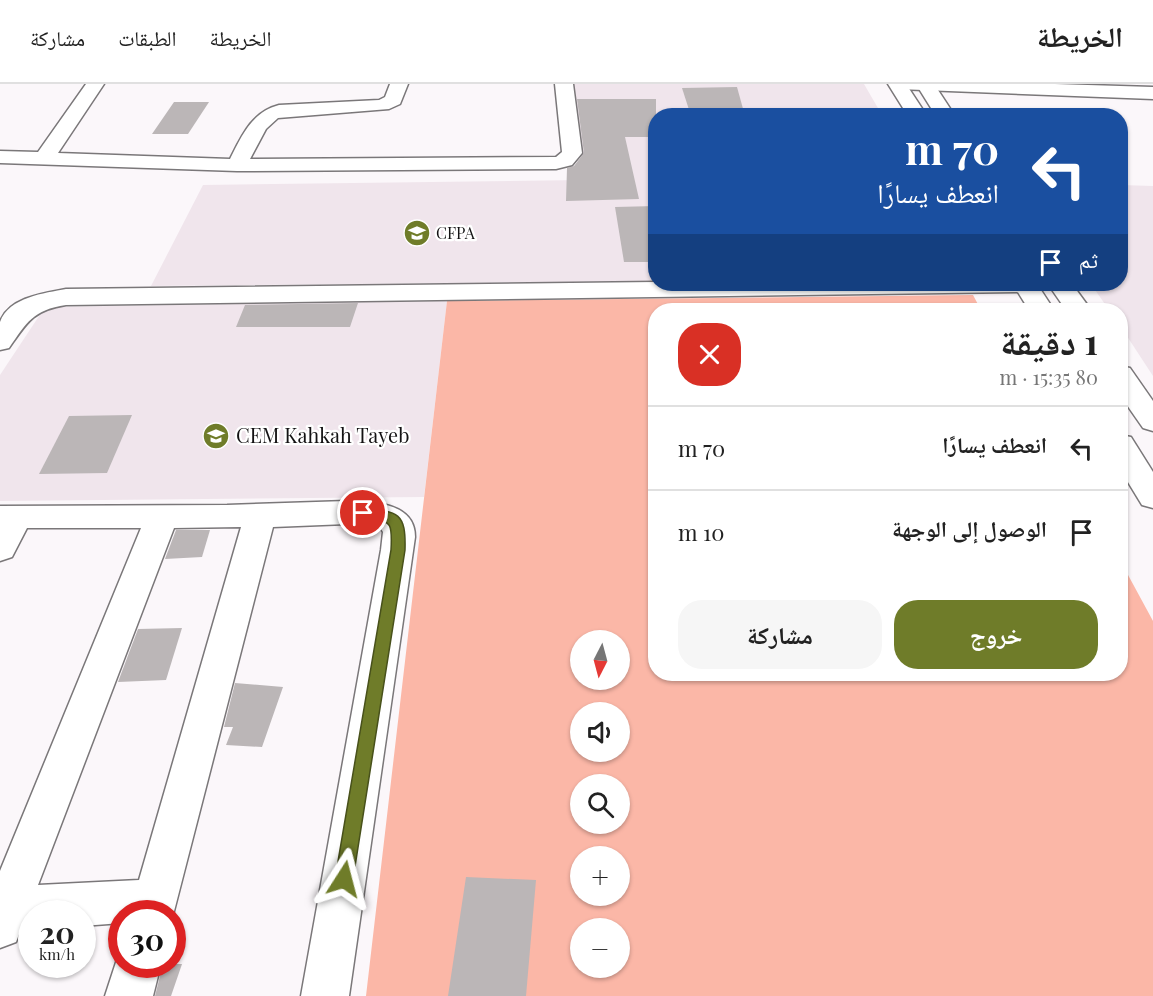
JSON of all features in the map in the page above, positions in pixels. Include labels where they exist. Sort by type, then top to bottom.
[{"type":"street","points":[[44,158],[94,84]]},
{"type":"street","points":[[237,165],[263,119],[270,114],[279,111],[382,105],[393,100],[399,84]]},
{"type":"street","points":[[0,157],[237,165],[556,163],[565,161],[572,153],[564,84]]},
{"type":"street","points":[[898,84],[1153,93]]},
{"type":"street","points":[[898,84],[913,108]]},
{"type":"street","points":[[925,84],[941,108]]},
{"type":"street","points":[[0,342],[15,316],[27,306],[42,300],[66,297],[648,289]]},
{"type":"street","points":[[1128,386],[1153,422]]},
{"type":"street","points":[[1128,457],[1153,497]]},
{"type":"street","points":[[0,549],[8,516],[162,517],[363,513],[393,519],[399,527],[396,562],[325,996]]},
{"type":"street","points":[[155,900],[260,516]]},
{"type":"street","points":[[108,909],[2,914],[162,517]]},
{"type":"street","points":[[129,996],[134,978]]},
{"type":"shaded area","name":"CFPA","points":[[573,84],[864,84],[878,108],[648,108],[648,281],[151,286],[203,185],[582,180]]},
{"type":"shaded area","points":[[1128,185],[1153,186],[1153,376],[1128,338],[1128,303],[1104,303],[1096,291],[1128,291]]},
{"type":"shaded area","points":[[973,295],[977,303],[648,303],[648,681],[1128,681],[1128,575],[1153,621],[1153,996],[366,996],[447,301]]},
{"type":"shaded area","name":"CEM Kahkah Tayeb","points":[[447,301],[424,497],[0,501],[0,375],[45,307]]},
{"type":"building","points":[[737,87],[743,108],[688,108],[682,88]]},
{"type":"building","points":[[577,99],[656,99],[656,108],[648,108],[648,137],[625,137],[639,199],[566,201],[567,168],[574,166],[584,153]]},
{"type":"building","points":[[174,102],[209,102],[188,134],[152,134]]},
{"type":"building","points":[[648,206],[648,262],[624,262],[615,207]]},
{"type":"building","points":[[358,303],[350,327],[236,327],[245,305]]},
{"type":"building","points":[[132,415],[107,473],[39,474],[69,416]]},
{"type":"building","points":[[176,530],[210,530],[202,557],[165,559]]},
{"type":"building","points":[[182,628],[166,680],[118,682],[138,629]]},
{"type":"building","points":[[235,683],[283,687],[262,747],[226,745],[233,727],[224,727]]},
{"type":"building","points":[[466,877],[536,880],[526,996],[448,996]]},
{"type":"building","points":[[160,978],[177,978],[171,996],[155,996]]},
{"type":"place","name":"CFPA","points":[[417,233]]},
{"type":"place","name":"CEM Kahkah Tayeb","points":[[216,436]]},
{"type":"route","points":[[344,879],[398,550],[399,527],[393,519],[363,513]]}]
